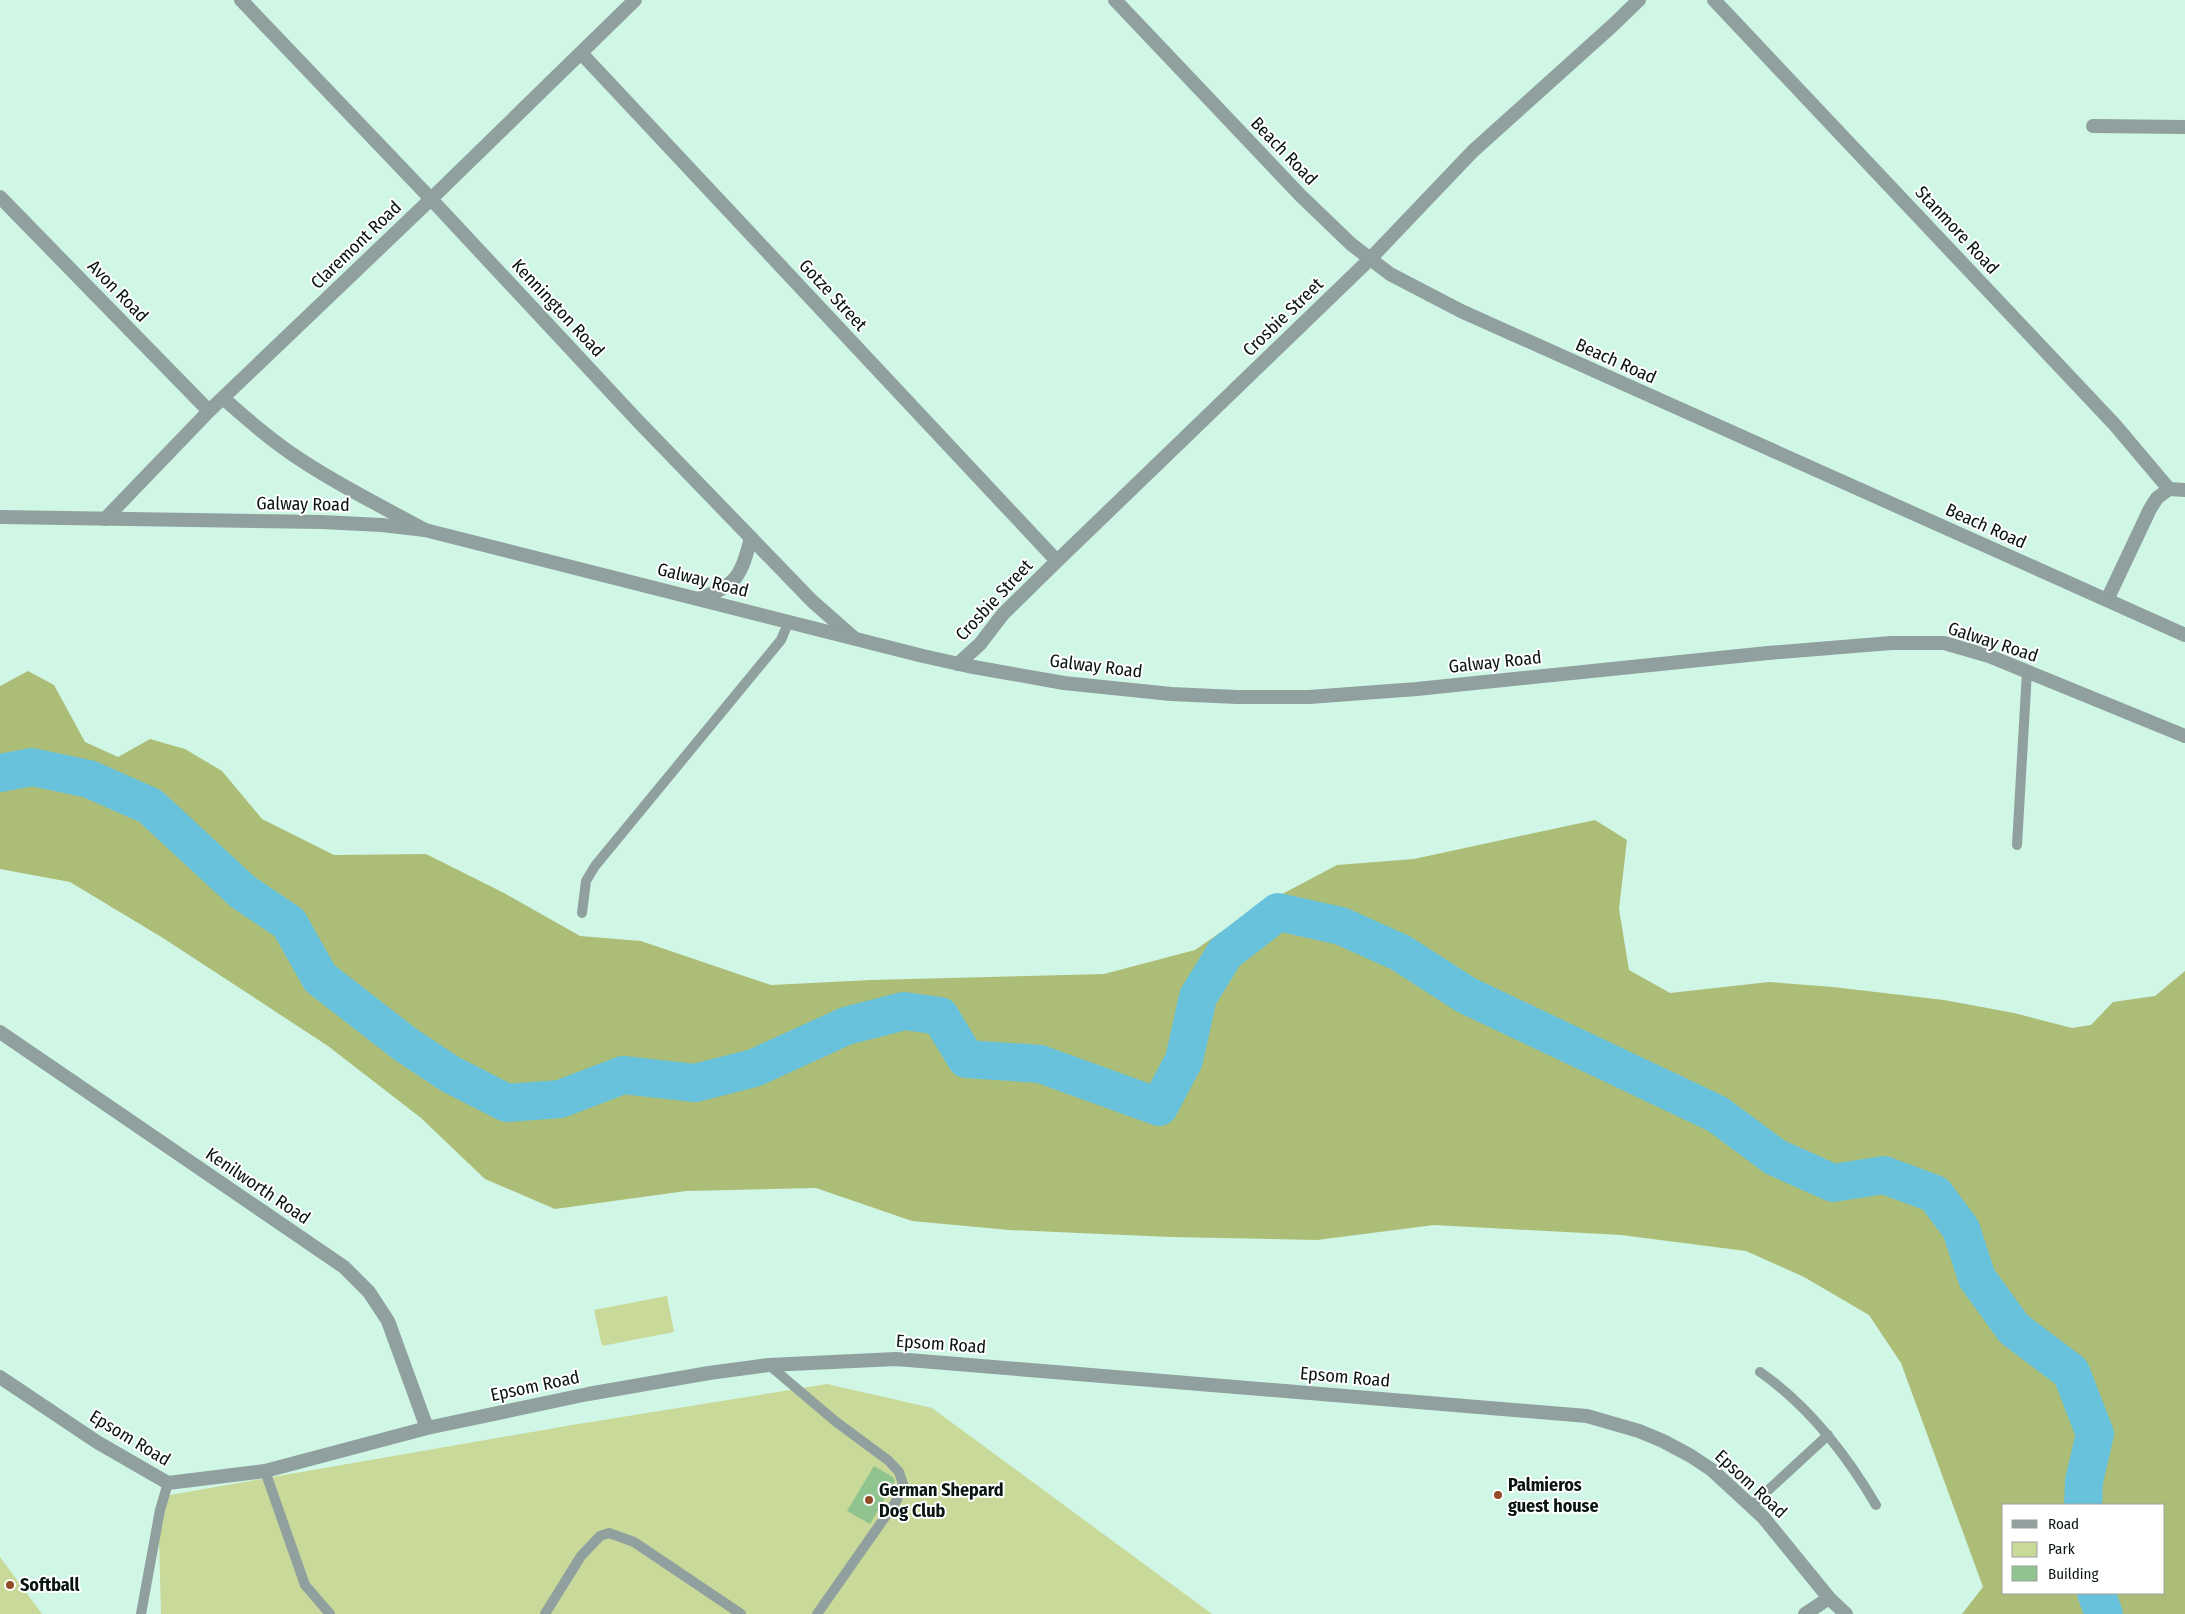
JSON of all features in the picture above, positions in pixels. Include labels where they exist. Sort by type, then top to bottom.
[{"type":"street","name":"Kennington Road","points":[[240,0],[431,199],[637,420],[812,601],[853,637]]},
{"type":"street","name":"Claremont Road","points":[[105,519],[209,411],[431,199],[635,0]]},
{"type":"street","name":"Beach Road","points":[[1114,0],[1301,196],[1369,260],[1410,286],[1461,311],[2185,636]]},
{"type":"street","name":"Crosbie Street","points":[[958,664],[980,644],[1004,614],[1057,561],[1369,260],[1473,151],[1639,0]]},
{"type":"street","name":"Stanmore Road","points":[[1714,0],[2116,425],[2169,488]]},
{"type":"street","name":"Gotze Street","points":[[581,54],[1057,561]]},
{"type":"street","points":[[2093,126],[2185,127]]},
{"type":"street","name":"Avon Road","points":[[0,198],[209,411]]},
{"type":"street","points":[[223,398],[254,426],[300,460],[425,530]]},
{"type":"street","points":[[2107,600],[2157,498],[2169,488],[2185,490]]},
{"type":"street","name":"Galway Road","points":[[0,516],[321,522],[382,525],[425,530],[958,664],[1064,683],[1129,690],[1271,698],[1417,690],[1768,653],[1891,643],[1944,643],[1989,656],[2185,736]]},
{"type":"street","points":[[699,599],[718,592],[732,583],[744,563],[751,538]]},
{"type":"street","name":"Kenilworth Road","points":[[0,1032],[344,1267],[369,1292],[388,1321],[427,1428]]},
{"type":"street","name":"Epsom Road","points":[[0,1377],[97,1442],[168,1483],[265,1471],[427,1428],[588,1394],[709,1373],[769,1365],[896,1359],[1587,1416],[1639,1431],[1691,1456],[1712,1470],[1763,1517],[1829,1598],[1846,1614]]},
{"type":"street","points":[[1805,1614],[1829,1598]]},
{"type":"lane","points":[[582,913],[586,881],[595,866],[781,640],[789,621]]},
{"type":"lane","points":[[2017,845],[2027,671]]},
{"type":"lane","points":[[769,1365],[835,1421],[889,1461],[900,1472],[903,1484],[897,1500],[817,1614]]},
{"type":"lane","points":[[1760,1372],[1783,1388],[1828,1436],[1848,1461],[1876,1505]]},
{"type":"lane","points":[[1751,1506],[1828,1436]]},
{"type":"lane","points":[[265,1471],[305,1584],[330,1614]]},
{"type":"lane","points":[[141,1614],[160,1510],[168,1483]]},
{"type":"lane","points":[[545,1614],[581,1556],[600,1536],[610,1532],[634,1542],[741,1614]]},
{"type":"green space","points":[[28,671],[54,685],[85,742],[118,757],[150,739],[185,749],[222,771],[262,819],[334,855],[426,854],[504,893],[580,936],[641,941],[771,985],[871,980],[1104,974],[1195,950],[1254,909],[1337,865],[1414,859],[1595,820],[1627,840],[1619,909],[1629,970],[1670,993],[1769,982],[1833,987],[1944,1000],[2014,1013],[2072,1028],[2091,1025],[2113,1002],[2155,996],[2185,971],[2185,1614],[1962,1614],[1983,1587],[1901,1363],[1869,1315],[1804,1277],[1746,1251],[1621,1235],[1434,1225],[1317,1240],[1171,1237],[1009,1230],[912,1221],[816,1188],[686,1191],[555,1209],[485,1179],[421,1118],[328,1046],[163,938],[70,882],[0,869],[0,686]]},
{"type":"green space","points":[[667,1296],[674,1332],[602,1346],[594,1310]]},
{"type":"green space","points":[[827,1384],[932,1408],[1212,1614],[161,1614],[158,1497],[572,1425]]},
{"type":"green space","name":"Softball","points":[[0,1557],[42,1614],[0,1614]]},
{"type":"building","name":"German Shepard Dog Club","points":[[874,1466],[893,1477],[895,1481],[870,1524],[847,1511]]},
{"type":"waterway","points":[[0,773],[32,767],[89,779],[150,806],[243,892],[289,923],[320,978],[405,1044],[450,1074],[507,1103],[560,1099],[623,1075],[695,1083],[754,1068],[846,1026],[904,1011],[940,1016],[966,1059],[1040,1064],[1159,1107],[1184,1060],[1198,997],[1225,953],[1278,912],[1341,926],[1401,953],[1466,995],[1717,1114],[1775,1157],[1833,1183],[1884,1175],[1935,1194],[1961,1229],[1977,1278],[2014,1329],[2071,1372],[2095,1434],[2084,1481],[2083,1504]]},
{"type":"waterway","points":[[2096,1594],[2104,1614]]},
{"type":"place","name":"Palmieros guest house","points":[[1498,1495]]},
{"type":"place","name":"German Shepard Dog Club","points":[[869,1500]]},
{"type":"place","name":"Softball","points":[[10,1585]]}]
